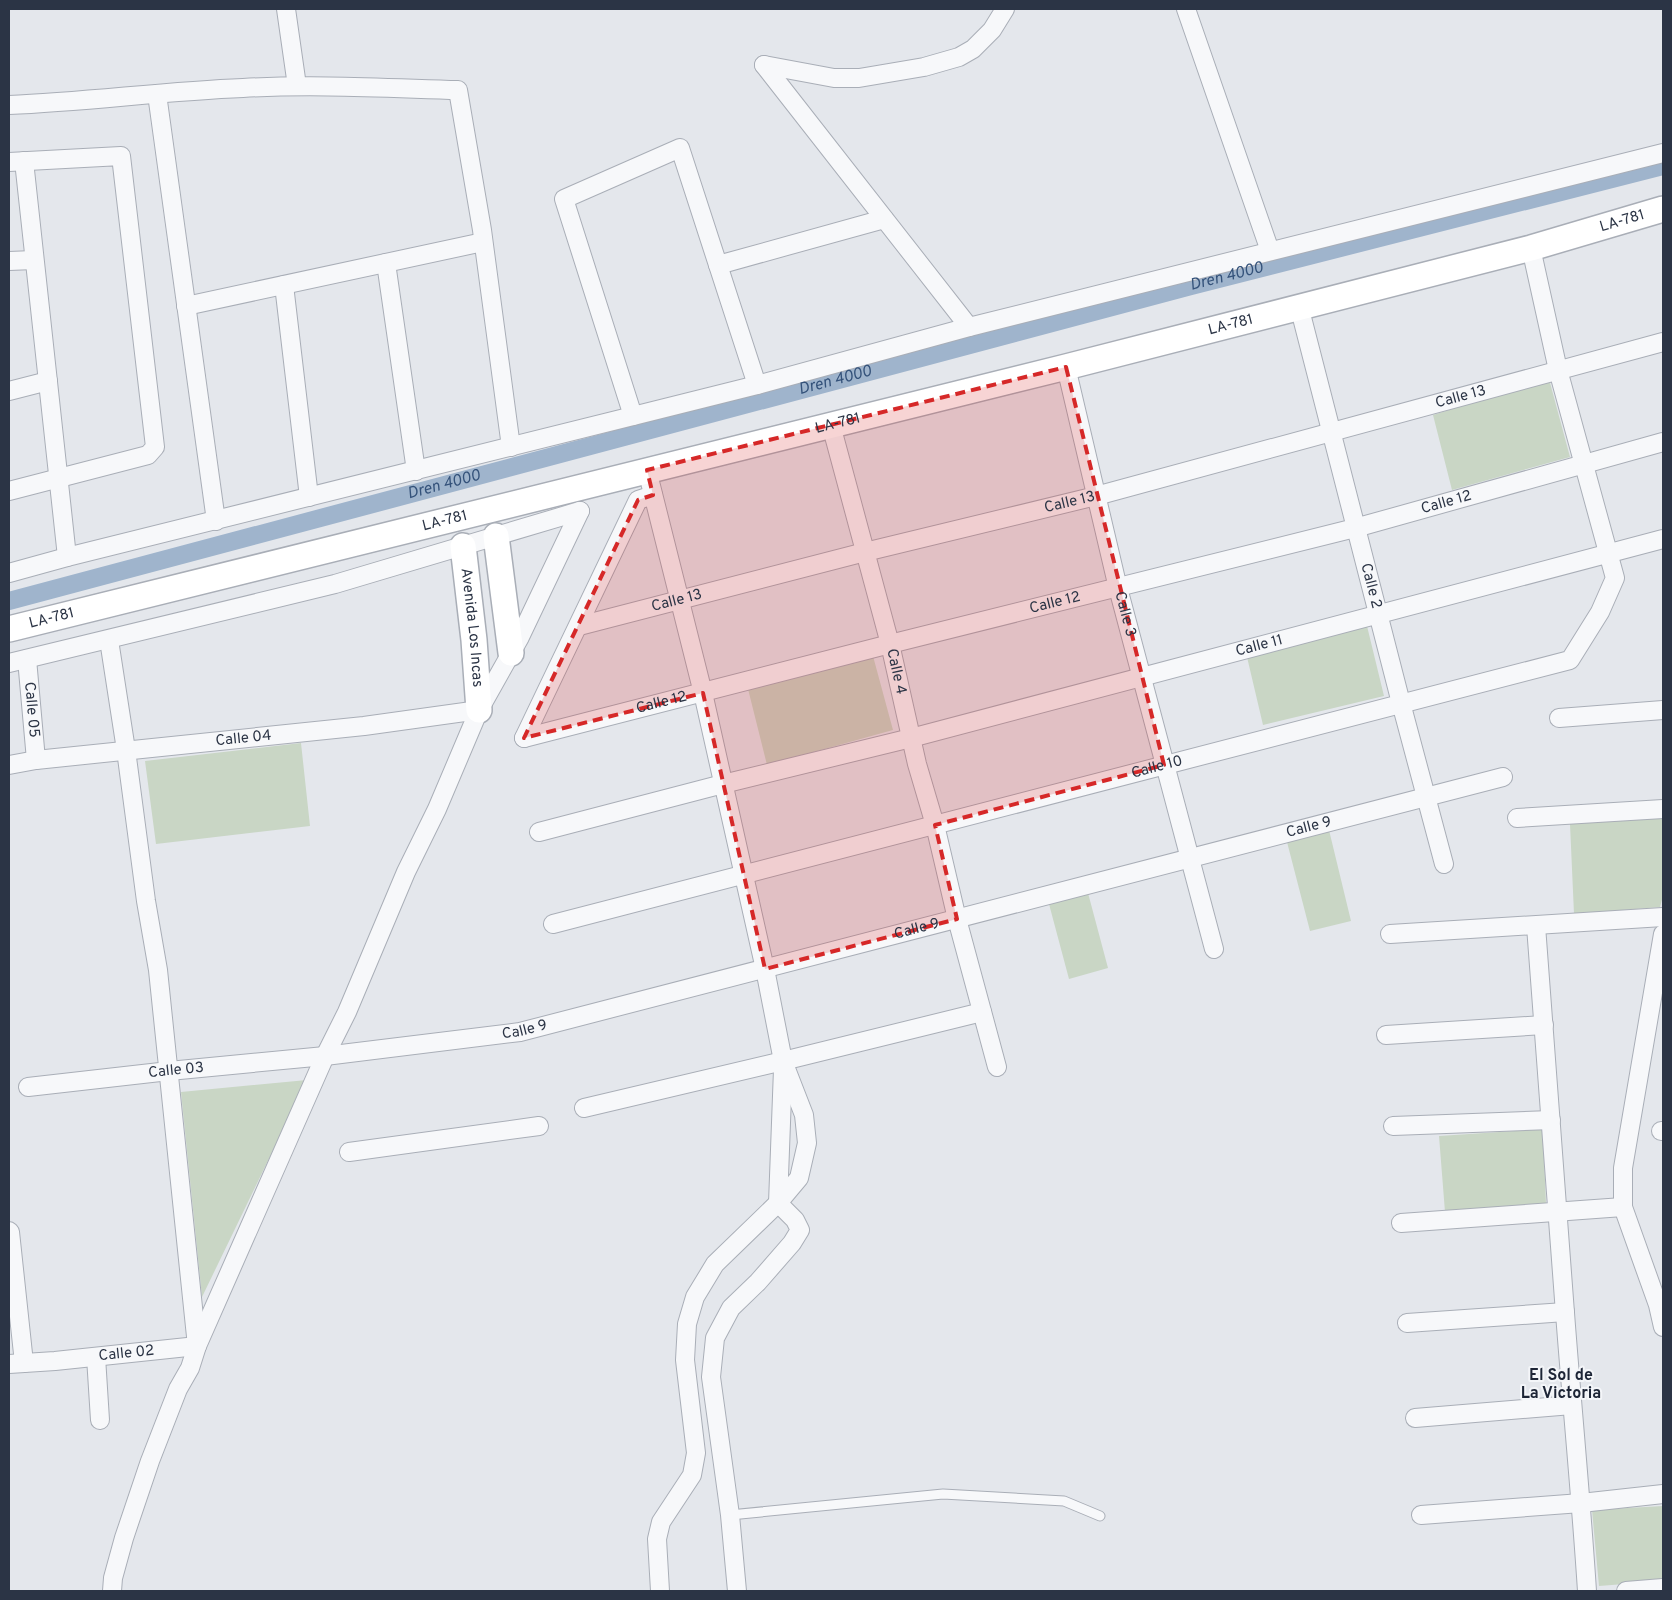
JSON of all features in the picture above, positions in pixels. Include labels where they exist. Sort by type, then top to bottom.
[{"type":"street","points":[[286,9],[297,86]]},
{"type":"street","points":[[969,327],[764,64],[834,78],[859,78],[924,67],[960,56],[973,49],[992,30],[1005,9]]},
{"type":"street","points":[[1186,9],[1270,251]]},
{"type":"street","points":[[9,105],[86,101],[243,88],[297,86],[458,90],[483,242],[511,447]]},
{"type":"street","points":[[157,94],[216,521]]},
{"type":"street","points":[[634,416],[564,199],[680,148],[757,385]]},
{"type":"street","points":[[9,573],[757,385],[969,327],[1663,153]]},
{"type":"street","points":[[9,491],[58,478],[148,455],[155,447],[120,156],[16,161],[34,260],[48,381],[58,478],[67,557]]},
{"type":"street","name":"LA-781","points":[[9,629],[1066,367],[1531,248],[1663,209]]},
{"type":"street","points":[[718,265],[884,220]]},
{"type":"street","points":[[186,306],[483,242]]},
{"type":"street","points":[[1531,248],[1558,370],[1608,553]]},
{"type":"street","points":[[9,261],[34,260]]},
{"type":"street","points":[[386,263],[416,471]]},
{"type":"street","points":[[284,285],[309,497]]},
{"type":"street","name":"Calle 2","points":[[1299,306],[1355,528],[1444,864]]},
{"type":"street","name":"Calle 13","points":[[579,626],[865,552],[1096,496],[1663,342]]},
{"type":"street","name":"Calle 3","points":[[1066,367],[1118,588],[1214,949]]},
{"type":"street","points":[[9,391],[48,381]]},
{"type":"street","name":"Calle 4","points":[[831,425],[890,644],[917,764],[935,825],[957,919],[997,1067]]},
{"type":"street","name":"Calle 12","points":[[579,626],[524,738],[1355,528],[1663,442]]},
{"type":"street","points":[[648,470],[678,600],[703,693],[765,969],[783,1061],[804,1115],[807,1143],[799,1178],[778,1203],[715,1264],[695,1297],[688,1324],[685,1360],[696,1453],[692,1475],[661,1522],[657,1539],[660,1591]]},
{"type":"street","points":[[579,626],[638,500],[653,494]]},
{"type":"street","points":[[9,664],[335,584],[580,511],[512,653],[480,710],[437,809],[406,872],[347,1012],[325,1056],[190,1368],[178,1389],[150,1461],[124,1538],[113,1578],[112,1591]]},
{"type":"street","points":[[496,536],[512,653]]},
{"type":"street","name":"Calle 11","points":[[539,832],[911,738],[1663,539]]},
{"type":"street","name":"Avenida Los Incas","points":[[463,546],[480,710]]},
{"type":"street","name":"Calle 10","points":[[553,924],[1570,660],[1600,612],[1615,578],[1608,553]]},
{"type":"street","points":[[109,640],[146,901],[158,970],[198,1346]]},
{"type":"street","name":"Calle 05","points":[[27,659],[36,760]]},
{"type":"street","name":"Calle 04","points":[[9,764],[364,726],[480,710]]},
{"type":"street","points":[[1559,718],[1663,710]]},
{"type":"street","name":"Calle 9","points":[[325,1056],[520,1032],[1503,777]]},
{"type":"street","points":[[1516,818],[1663,809]]},
{"type":"street","points":[[1390,934],[1663,917]]},
{"type":"street","points":[[1536,926],[1581,1503],[1586,1591]]},
{"type":"street","points":[[1663,934],[1623,1168],[1623,1207],[1658,1305],[1663,1327]]},
{"type":"street","points":[[584,1108],[982,1012]]},
{"type":"street","points":[[1386,1035],[1544,1025]]},
{"type":"street","name":"Calle 03","points":[[28,1087],[325,1056]]},
{"type":"street","points":[[737,1591],[730,1515],[711,1377],[715,1338],[731,1308],[764,1275],[792,1243],[800,1230],[795,1220],[778,1203],[783,1061]]},
{"type":"street","points":[[1392,1126],[1551,1120]]},
{"type":"street","points":[[349,1152],[539,1126]]},
{"type":"street","points":[[1401,1223],[1623,1207]]},
{"type":"street","points":[[9,1231],[16,1364]]},
{"type":"street","points":[[1407,1323],[1565,1312]]},
{"type":"street","name":"Calle 02","points":[[16,1364],[198,1346]]},
{"type":"street","points":[[96,1357],[100,1420]]},
{"type":"street","points":[[1414,1418],[1572,1405]]},
{"type":"street","points":[[1421,1515],[1581,1503],[1663,1494]]},
{"type":"street","points":[[1626,1591],[1663,1588]]},
{"type":"lane","points":[[730,1515],[943,1494],[1064,1501],[1100,1516]]},
{"type":"highlighted area","points":[[1066,367],[1164,765],[935,825],[957,919],[765,969],[703,693],[524,738],[638,500],[653,495],[647,470]]},
{"type":"green space","points":[[1549,379],[1570,457],[1452,490],[1433,415]]},
{"type":"green space","points":[[1367,626],[1384,696],[1263,725],[1247,657]]},
{"type":"green space","points":[[873,656],[893,730],[767,765],[748,689]]},
{"type":"green space","points":[[301,743],[310,826],[156,844],[145,761]]},
{"type":"green space","points":[[1663,818],[1663,896],[1660,907],[1574,914],[1570,824]]},
{"type":"green space","points":[[1329,830],[1351,921],[1310,931],[1287,842]]},
{"type":"green space","points":[[1088,893],[1108,968],[1069,979],[1049,904]]},
{"type":"green space","points":[[307,1080],[202,1297],[181,1092]]},
{"type":"green space","points":[[1543,1129],[1546,1204],[1445,1212],[1439,1136]]},
{"type":"green space","points":[[1663,1506],[1663,1581],[1599,1586],[1592,1510]]},
{"type":"waterway","name":"Dren 4000","points":[[9,601],[1191,286],[1663,166]]},
{"type":"district","name":"El Sol de La Victoria","points":[[1561,1385]]}]
